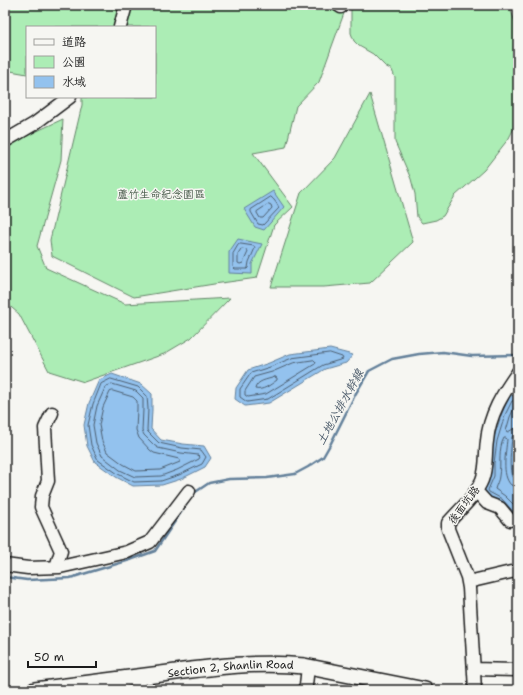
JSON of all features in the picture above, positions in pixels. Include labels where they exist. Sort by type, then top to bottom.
[{"type":"main road","name":"Section 2, Shanlin Road","points":[[35,690],[138,683],[241,665],[285,664],[308,667],[424,690]]},
{"type":"street","points":[[120,26],[126,5]]},
{"type":"street","points":[[5,141],[34,124],[69,98]]},
{"type":"street","name":"後面坑路","points":[[475,690],[468,582],[466,572],[448,529],[448,523],[476,491],[482,480],[485,472],[488,430],[502,396],[518,372]]},
{"type":"street","points":[[52,413],[45,428],[48,481],[42,496],[41,507],[61,550],[56,567]]},
{"type":"street","points":[[5,565],[28,568],[60,567],[127,552],[150,542],[189,491]]},
{"type":"street","points":[[476,491],[487,503],[500,508],[510,520]]},
{"type":"street","points":[[468,582],[511,572]]},
{"type":"street","points":[[304,690],[308,667]]},
{"type":"street","points":[[474,669],[518,670]]},
{"type":"green space","name":"蘆竹生命紀念園區","points":[[5,5],[347,5],[319,82],[296,106],[286,147],[253,153],[293,207],[274,225],[257,278],[134,297],[52,256],[50,240],[82,105],[82,98],[156,98],[156,26],[26,26],[26,74],[5,70]]},
{"type":"green space","points":[[347,5],[509,5],[515,22],[518,23],[518,46],[515,69],[518,74],[518,120],[509,138],[484,170],[455,196],[443,216],[436,220],[422,223],[417,217],[415,194],[411,179],[395,142],[395,78],[392,70],[354,41],[351,33],[351,9]]},
{"type":"green space","points":[[370,94],[413,242],[370,283],[324,287],[271,287],[301,193],[335,158]]},
{"type":"green space","points":[[63,119],[61,160],[37,246],[46,268],[125,304],[230,298],[191,338],[164,354],[84,382],[49,371],[19,314],[5,302],[5,146]]},
{"type":"water","points":[[273,191],[284,207],[264,230],[255,227],[244,209]]},
{"type":"water","points":[[238,239],[262,244],[252,264],[252,274],[229,273],[229,252]]},
{"type":"water","points":[[330,349],[353,355],[346,363],[325,369],[269,403],[245,406],[235,399],[236,388],[248,370],[290,354]]},
{"type":"water","points":[[112,374],[141,384],[152,394],[151,429],[161,440],[204,446],[211,458],[205,467],[181,479],[162,485],[133,486],[116,477],[95,462],[87,446],[84,425],[89,403],[99,380]]},
{"type":"water","points":[[510,395],[518,395],[518,430],[516,434],[514,467],[518,486],[517,522],[499,502],[483,493],[490,475],[493,440]]},
{"type":"waterway","name":"土地公排水幹線","points":[[5,577],[27,580],[70,578],[155,551],[194,493],[209,483],[229,479],[267,478],[295,474],[308,467],[323,457],[369,371],[392,359],[419,354],[443,352],[472,356],[518,355]]}]
